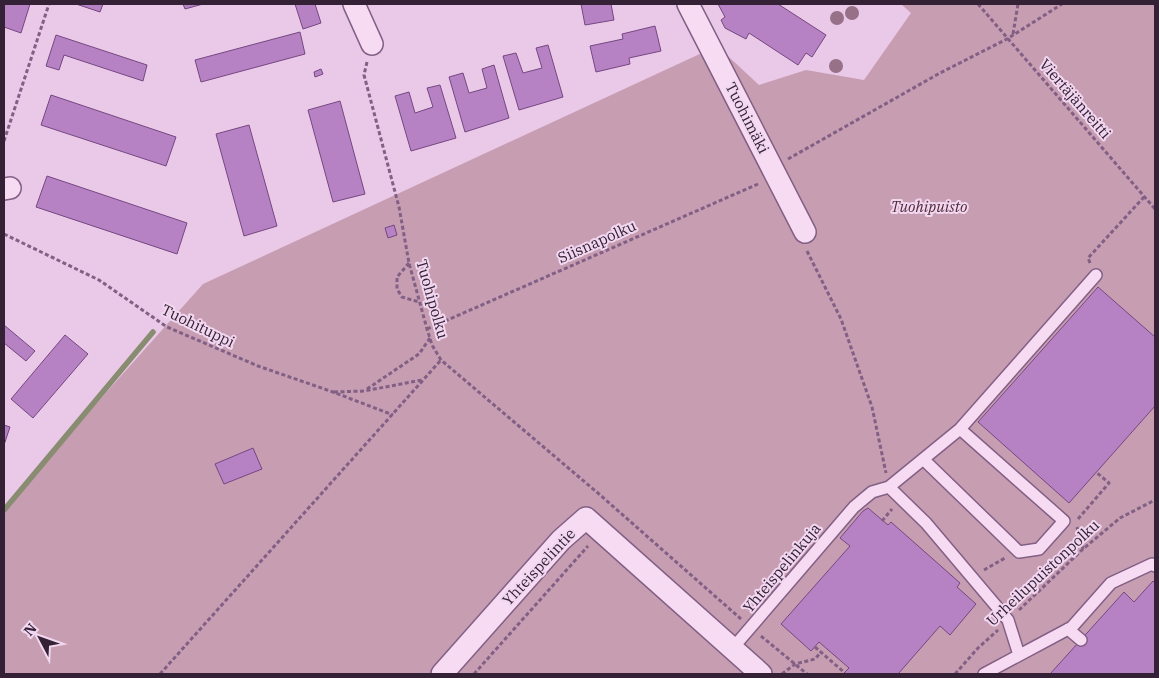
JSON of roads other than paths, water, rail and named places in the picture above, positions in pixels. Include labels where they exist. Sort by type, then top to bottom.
[{"type":"street","points":[[354,4],[372,44]]},
{"type":"street","name":"Tuohimäki","points":[[688,4],[805,232]]},
{"type":"street","name":"Yhteispelintie","points":[[442,674],[561,540],[586,518],[761,674]]},
{"type":"lane","name":"Yhteispelinkuja","points":[[732,649],[854,507],[872,492],[889,487],[960,429],[1096,275]]},
{"type":"lane","points":[[923,459],[1019,552],[1039,549],[1064,521],[960,429]]},
{"type":"lane","points":[[889,487],[926,523],[1008,620],[1019,655]]},
{"type":"lane","points":[[984,674],[1072,627],[1111,583],[1152,564],[1155,566]]},
{"type":"lane","points":[[1068,629],[1081,640]]},
{"type":"waterway","points":[[4,510],[153,332]]},
{"type":"park label","name":"Tuohipuisto","points":[[929,207]]}]
